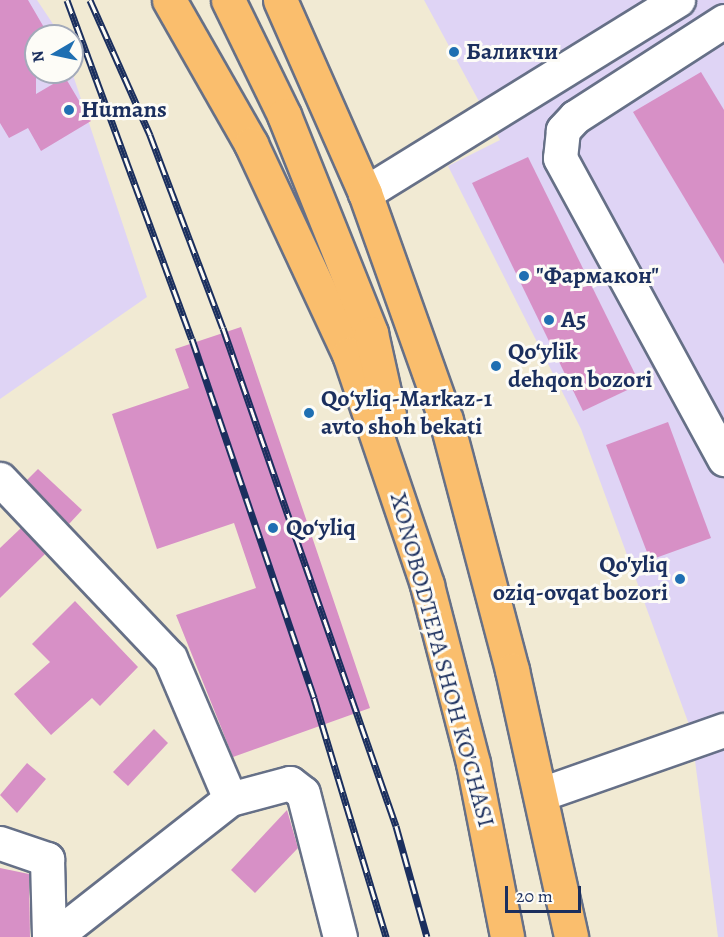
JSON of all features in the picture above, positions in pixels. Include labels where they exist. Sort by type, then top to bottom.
[{"type":"highway","name":"XONOBODTEPA SHOH KO'CHASI","points":[[169,0],[251,144],[350,354],[427,585],[473,763],[507,937]]},
{"type":"highway","points":[[228,0],[312,182],[371,333],[427,585]]},
{"type":"highway","points":[[280,0],[365,193],[446,420],[541,794],[571,937]]},
{"type":"street","points":[[365,193],[678,0]]},
{"type":"street","points":[[724,21],[575,117],[562,130],[560,158],[724,459]]},
{"type":"street","points":[[0,479],[170,658],[230,799]]},
{"type":"street","points":[[541,794],[724,730]]},
{"type":"street","points":[[54,937],[230,799],[290,783],[303,793],[340,937]]},
{"type":"street","points":[[0,843],[47,859],[49,937]]},
{"type":"shaded area","points":[[0,0],[37,0],[53,24],[24,24],[24,84],[76,84],[147,297],[0,399]]},
{"type":"shaded area","name":"Qo'yliq oziq-ovqat bozori","points":[[424,0],[724,0],[724,937],[718,937],[691,730],[581,429],[448,166],[500,140]]},
{"type":"building","points":[[0,0],[28,0],[42,24],[24,24],[24,84],[36,84],[36,94],[53,84],[69,84],[91,121],[41,151],[28,128],[9,138],[0,123]]},
{"type":"building","points":[[701,72],[724,110],[724,264],[633,112]]},
{"type":"building","points":[[528,157],[640,384],[583,411],[472,183]]},
{"type":"building","points":[[241,327],[370,708],[233,757],[176,615],[256,588],[234,523],[157,549],[112,414],[189,388],[175,349]]},
{"type":"building","points":[[668,422],[711,538],[650,560],[606,445]]},
{"type":"building","points":[[38,469],[82,510],[69,524],[27,480]]},
{"type":"building","points":[[21,528],[45,554],[0,598],[0,548]]},
{"type":"building","points":[[75,601],[138,667],[100,706],[92,698],[51,735],[14,694],[50,662],[32,644]]},
{"type":"building","points":[[154,729],[168,743],[128,786],[113,772]]},
{"type":"building","points":[[27,763],[46,779],[17,813],[0,795]]},
{"type":"building","points":[[287,810],[298,848],[255,893],[231,870]]},
{"type":"building","points":[[0,868],[29,874],[30,937],[0,937]]},
{"type":"railway","points":[[67,0],[192,339],[314,698],[386,937]]},
{"type":"railway","points":[[90,0],[150,135],[223,328],[396,826],[427,937]]},
{"type":"place","name":"Баликчи","points":[[454,52]]},
{"type":"place","name":"Humans","points":[[69,110]]},
{"type":"place","name":"\"Фармакон\"","points":[[524,276]]},
{"type":"place","name":"А5","points":[[549,320]]},
{"type":"place","name":"Qo‘ylik dehqon bozori","points":[[496,366]]},
{"type":"place","name":"Qoʻyliq-Markaz-1 avto shoh bekati","points":[[309,413]]},
{"type":"place","name":"Qo‘yliq","points":[[273,528]]},
{"type":"place","name":"Qo'yliq oziq-ovqat bozori","points":[[680,579]]}]
